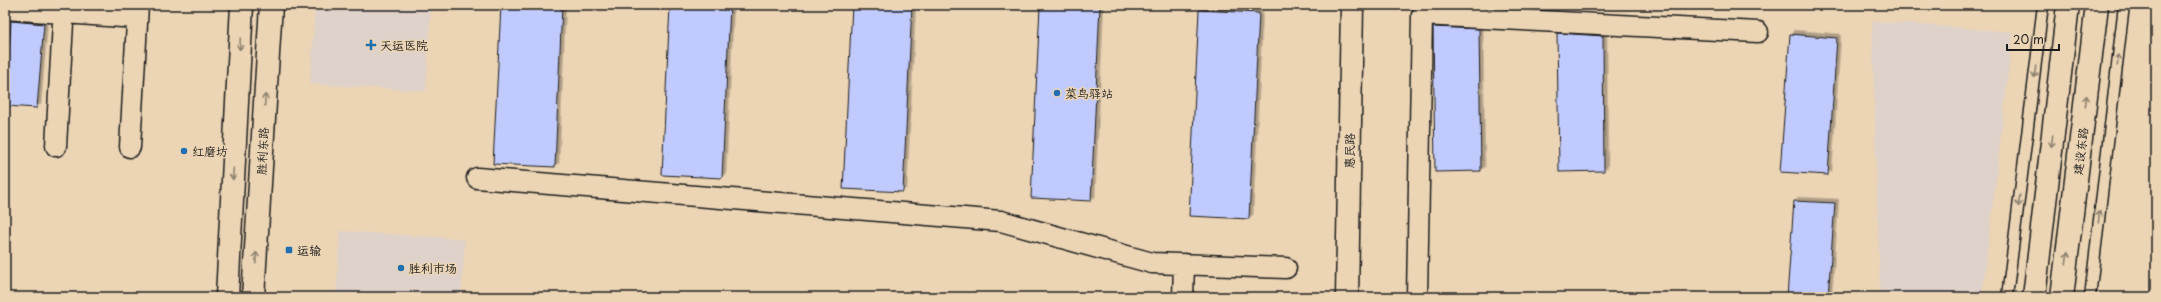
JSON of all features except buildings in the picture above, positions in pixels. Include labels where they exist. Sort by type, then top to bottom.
[{"type":"main road","points":[[227,297],[242,5]]},
{"type":"main road","name":"胜利东路","points":[[253,297],[270,5]]},
{"type":"main road","name":"惠民路","points":[[1347,297],[1352,5]]},
{"type":"main road","points":[[2034,297],[2068,5]]},
{"type":"main road","name":"建设东路","points":[[2062,297],[2097,5]]},
{"type":"street","points":[[5,9],[138,11],[130,147]]},
{"type":"street","points":[[56,146],[64,9]]},
{"type":"street","points":[[1418,297],[1422,15],[1758,32]]},
{"type":"street","points":[[477,178],[1001,221],[1152,263],[1286,268]]},
{"type":"street","points":[[1183,297],[1184,264]]},
{"type":"lane","points":[[2007,297],[2043,5]]},
{"type":"lane","points":[[2090,297],[2124,5]]},
{"type":"shaded area","name":"天运医院","points":[[315,5],[431,5],[426,91],[310,84]]},
{"type":"shaded area","points":[[1872,21],[2013,32],[1982,297],[1880,297]]},
{"type":"shaded area","name":"胜利市场","points":[[340,231],[465,239],[461,297],[336,297]]},
{"type":"place","name":"天运医院","points":[[371,45]]},
{"type":"place","name":"菜鸟驿站","points":[[1057,93]]},
{"type":"place","name":"红磨坊","points":[[184,151]]},
{"type":"place","name":"运输","points":[[289,250]]},
{"type":"place","name":"胜利市场","points":[[401,268]]}]
